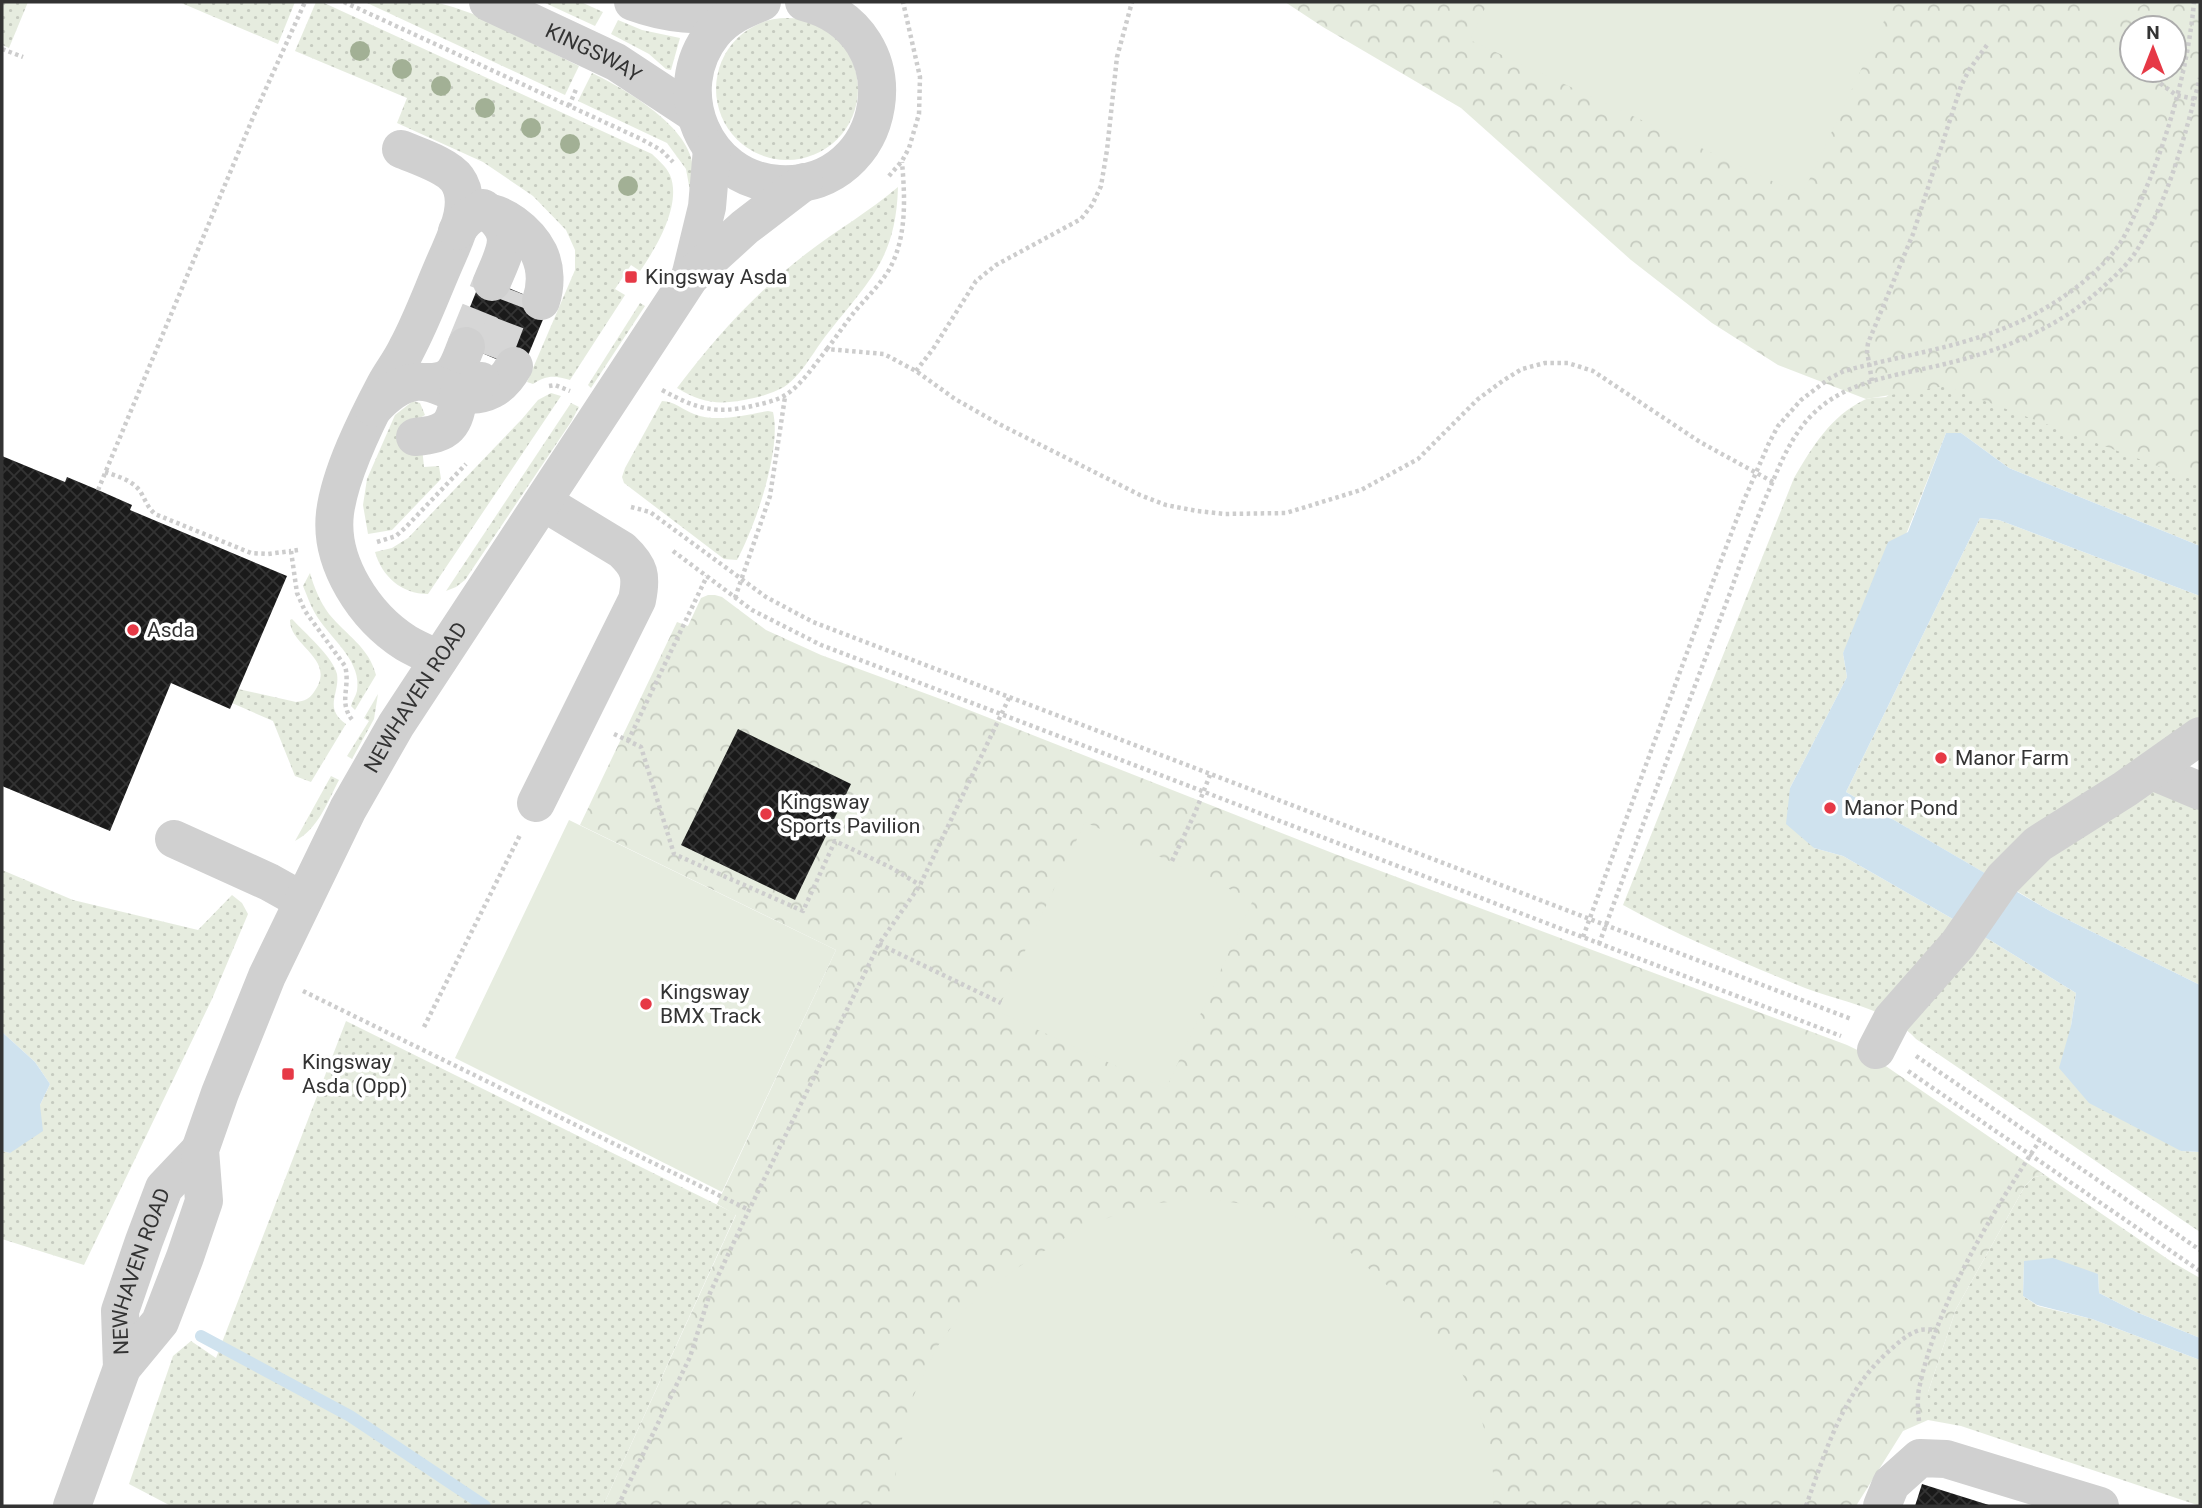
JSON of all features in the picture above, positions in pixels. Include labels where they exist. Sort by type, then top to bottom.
[{"type":"street","name":"KINGSWAY","points":[[488,2],[616,62],[695,114]]},
{"type":"street","points":[[633,2],[655,10],[687,15],[749,7]]},
{"type":"street","points":[[749,7],[713,32],[699,57],[692,85],[695,114],[701,132],[712,149],[730,167],[753,179],[778,184],[804,182],[831,172],[853,154],[869,131],[878,104],[877,75],[867,48],[849,24],[823,7],[804,2]]},
{"type":"street","points":[[864,2],[867,48]]},
{"type":"street","points":[[401,149],[451,172],[471,199],[507,223],[532,242],[543,267],[545,282],[517,292],[505,248],[504,227],[507,223]]},
{"type":"street","name":"NEWHAVEN ROAD","points":[[690,277],[707,207],[712,149]]},
{"type":"street","points":[[439,659],[405,642],[382,623],[360,599],[345,574],[337,545],[335,515],[341,485],[372,411],[416,330],[457,231],[463,205],[459,181]]},
{"type":"street","name":"NEWHAVEN ROAD","points":[[72,1506],[122,1368],[120,1311],[164,1188],[200,1150],[267,976],[348,809],[439,659],[690,277],[745,227],[804,182]]},
{"type":"street","points":[[457,231],[465,220],[478,213],[507,223]]},
{"type":"street","points":[[372,411],[384,397],[414,382],[444,388],[485,393],[504,382],[503,365],[456,371],[439,382],[444,388],[457,412],[444,431],[415,437]]},
{"type":"street","points":[[537,803],[637,600],[640,585],[638,569],[622,550],[543,502]]},
{"type":"street","points":[[1880,1043],[1892,1019],[1929,979],[2003,880],[2038,844],[2152,771],[2200,736]]},
{"type":"street","points":[[2152,771],[2200,791]]},
{"type":"street","points":[[174,839],[269,882],[303,901]]},
{"type":"street","points":[[1882,1506],[1891,1484],[1920,1458],[1946,1459],[2100,1506]]},
{"type":"path","points":[[98,490],[254,115],[305,2]]},
{"type":"path","points":[[344,2],[641,139],[661,150],[674,163],[677,172]]},
{"type":"path","points":[[884,181],[902,162],[919,114],[920,77],[903,2]]},
{"type":"path","points":[[916,371],[976,281],[996,265],[1081,219],[1092,205],[1101,186],[1118,57],[1132,2]]},
{"type":"path","points":[[1583,937],[1679,673],[1755,474],[1778,426],[1801,400],[1844,371],[1958,343],[2033,315],[2083,281],[2117,248],[2160,152],[2186,53],[2194,2]]},
{"type":"path","points":[[1872,381],[1868,343],[1913,234],[1961,86],[1969,69],[1987,45]]},
{"type":"path","points":[[2,49],[23,57]]},
{"type":"path","points":[[1599,944],[1740,565],[1773,482],[1799,429],[1836,394],[1872,381],[2005,347],[2049,327],[2094,295],[2133,256],[2146,235],[2172,173],[2200,78]]},
{"type":"path","points":[[2161,84],[2176,95],[2195,99]]},
{"type":"path","points":[[654,393],[658,387],[688,404],[720,411],[769,402],[785,396],[797,386],[857,309],[879,286],[891,266],[903,226],[902,162]]},
{"type":"path","points":[[827,349],[884,354],[916,371],[955,399],[999,424],[1140,495],[1166,505],[1206,512],[1258,515],[1286,513],[1362,490],[1418,459],[1478,399],[1504,380],[1522,369],[1545,363],[1568,363],[1593,371],[1700,442],[1773,482]]},
{"type":"path","points":[[503,365],[565,387],[602,412]]},
{"type":"path","points":[[735,598],[770,496],[785,396]]},
{"type":"path","points":[[105,472],[132,483],[155,514],[251,553],[268,554],[382,541],[396,536],[467,464]]},
{"type":"path","points":[[634,516],[626,506],[650,512],[782,607],[813,622],[1845,1017],[2030,1155],[2200,1271]]},
{"type":"path","points":[[664,543],[735,598],[770,621],[821,645],[1599,944],[1880,1043],[2040,1140],[2200,1250]]},
{"type":"path","points":[[290,551],[297,593],[304,611],[345,666],[345,705],[347,714],[354,722]]},
{"type":"path","points":[[628,741],[707,576]]},
{"type":"path","points":[[618,1506],[690,1357],[710,1293],[749,1210],[879,944],[920,885],[1009,698]]},
{"type":"path","points":[[579,718],[641,747],[674,854],[803,911],[835,841],[890,867],[920,885]]},
{"type":"path","points":[[1172,861],[1210,775]]},
{"type":"path","points":[[424,1027],[537,803]]},
{"type":"path","points":[[879,944],[1001,1003]]},
{"type":"path","points":[[297,1001],[306,979]]},
{"type":"path","points":[[301,990],[749,1210]]},
{"type":"path","points":[[1925,1458],[1918,1391],[1936,1329],[1949,1295],[2040,1140]]},
{"type":"path","points":[[1806,1506],[1832,1434],[1852,1394],[1874,1364],[1903,1338],[1920,1330],[1936,1329]]},
{"type":"green space","points":[[2,2],[28,2],[9,48],[2,45]]},
{"type":"green space","points":[[179,2],[295,2],[278,44]]},
{"type":"green space","points":[[316,2],[322,2],[652,154],[666,169],[673,186],[673,199],[666,225],[640,271],[631,265],[615,289],[625,295],[570,380],[551,377],[533,384],[527,382],[575,270],[575,250],[566,230],[533,196],[483,162],[397,123],[407,98],[295,51]]},
{"type":"green space","points":[[365,2],[435,2],[453,7],[473,14],[579,66],[565,95]]},
{"type":"green space","points":[[543,2],[581,2],[603,12],[595,26]]},
{"type":"green space","points":[[1285,2],[2200,2],[2200,482],[1945,386],[1866,399],[1778,365],[1712,323],[1631,260],[1461,108]]},
{"type":"green space","points":[[1488,2],[1893,2],[1802,195],[1470,40]]},
{"type":"green space","points":[[2095,2],[2147,2],[2128,14],[2118,14],[2118,20],[2110,25]]},
{"type":"green space","points":[[787,18],[814,23],[837,39],[853,62],[858,89],[853,116],[837,139],[814,155],[787,160],[760,155],[737,139],[721,116],[716,89],[721,62],[737,39],[760,23]]},
{"type":"green space","points":[[618,20],[642,30],[680,38],[671,70],[666,69],[649,54],[611,34]]},
{"type":"green space","points":[[592,73],[638,99],[669,124],[690,153],[693,169],[690,191],[686,169],[667,143],[578,101]]},
{"type":"green space","points":[[2200,159],[2200,546],[2009,468],[1961,433],[1946,433],[1907,532],[1843,653],[1847,677],[1790,788],[1814,848],[1843,856],[2076,993],[2071,1026],[2181,1151],[2200,1152],[2200,1232],[1891,1020],[1864,1007],[1805,988],[1736,959],[1623,905],[1794,478],[1823,433],[1852,407],[1866,399],[1886,397]]},
{"type":"green space","points":[[898,187],[892,232],[878,267],[791,382],[765,395],[723,402],[696,398],[677,388],[722,333],[771,283],[807,253]]},
{"type":"green space","points":[[640,303],[645,306],[591,388],[588,385]]},
{"type":"green space","points":[[551,393],[561,396],[428,594],[409,591],[394,582],[382,569],[375,552],[392,548],[408,538],[538,400]]},
{"type":"green space","points":[[413,401],[420,403],[425,415],[409,424],[422,447],[424,467],[439,466],[441,479],[392,530],[368,534],[363,505],[367,479],[395,415]]},
{"type":"green space","points":[[662,401],[712,418],[773,412],[774,446],[765,488],[737,560],[724,559],[624,483],[622,477],[625,468]]},
{"type":"green space","points":[[571,403],[579,407],[571,422],[465,580],[446,591]]},
{"type":"green space","points":[[1980,518],[1999,520],[2200,596],[2200,727],[1993,878],[1846,792]]},
{"type":"green space","points":[[310,573],[326,609],[363,649],[373,665],[376,675],[355,710],[351,706],[357,691],[355,671],[346,653],[310,604],[303,586]]},
{"type":"green space","points":[[708,595],[722,597],[766,630],[821,655],[946,701],[1335,854],[1847,1045],[1874,1058],[2045,1175],[2034,1177],[2025,1186],[1956,1309],[1928,1392],[1928,1420],[1903,1431],[1856,1506],[603,1506],[736,1215],[717,1204],[836,950],[580,825],[677,622],[688,626],[701,598]]},
{"type":"green space","points":[[292,619],[334,667],[337,674],[335,712],[346,724],[311,782],[295,776],[273,721],[232,703],[238,689],[296,702],[306,699],[314,692],[320,680],[320,670],[311,653],[292,629]]},
{"type":"green space","points":[[378,694],[374,719],[352,759],[347,756],[369,721],[364,718]]},
{"type":"green space","points":[[331,776],[339,780],[326,806],[310,830],[295,841]]},
{"type":"green space","points":[[2163,789],[2200,802],[2200,985],[2050,911],[2015,890],[2043,855],[2141,794]]},
{"type":"green space","name":"Kingsway BMX Track","points":[[569,820],[836,950],[722,1192],[455,1058]]},
{"type":"green space","points":[[1085,822],[1253,900],[1166,1089],[997,1011]]},
{"type":"green space","points":[[2,870],[73,900],[198,930],[232,895],[242,903],[248,914],[212,999],[84,1265],[2,1239],[2,1151],[10,1153],[50,1084],[35,1062],[2,1032]]},
{"type":"green space","points":[[346,1021],[736,1214],[603,1506],[171,1506],[129,1484],[173,1356],[191,1341],[216,1358]]},
{"type":"green space","points":[[2045,1175],[2172,1262],[2200,1278],[2200,1338],[2136,1312],[2099,1293],[2098,1274],[2024,1262],[2023,1296],[2038,1306],[2092,1319],[2200,1360],[2200,1506],[1961,1426],[1928,1420],[1928,1392],[1956,1309],[2025,1186],[2034,1177]]},
{"type":"green space","points":[[1205,1199],[1267,1208],[1313,1225],[1362,1262],[1426,1324],[1461,1371],[1477,1408],[1493,1468],[1493,1506],[892,1506],[898,1455],[912,1399],[937,1347],[963,1311],[1015,1269],[1081,1228],[1145,1204]]},
{"type":"water","name":"Manor Pond","points":[[1946,433],[1961,433],[2009,468],[2200,546],[2200,596],[1999,520],[1980,518],[1846,792],[2050,911],[2200,985],[2200,1152],[2181,1151],[2089,1103],[2059,1068],[2071,1026],[2076,993],[1843,856],[1814,848],[1786,824],[1790,788],[1847,677],[1843,653],[1888,542],[1908,532]]},
{"type":"water","points":[[2,1032],[35,1062],[50,1084],[40,1105],[43,1131],[10,1153],[2,1151]]},
{"type":"water","points":[[2053,1258],[2098,1274],[2099,1293],[2136,1312],[2200,1338],[2200,1360],[2092,1319],[2037,1305],[2023,1296],[2024,1261]]},
{"type":"building","points":[[482,277],[549,305],[522,370],[456,342]]},
{"type":"building","name":"Asda","points":[[2,456],[65,482],[67,477],[98,490],[132,505],[130,510],[287,576],[230,709],[171,683],[110,831],[2,786]]},
{"type":"building","name":"Kingsway Sports Pavilion","points":[[738,729],[851,784],[795,900],[681,845]]},
{"type":"building","points":[[1922,1484],[1992,1506],[1915,1506]]},
{"type":"waterway","points":[[201,1336],[350,1416],[485,1506]]},
{"type":"tunnel","points":[[466,346],[492,282]]},
{"type":"tunnel","points":[[492,357],[517,292]]},
{"type":"place","name":"Kingsway Asda","points":[[631,277]]},
{"type":"place","name":"Asda","points":[[133,630]]},
{"type":"place","name":"Manor Farm","points":[[1941,758]]},
{"type":"place","name":"Manor Pond","points":[[1830,808]]},
{"type":"place","name":"Kingsway Sports Pavilion","points":[[766,814]]},
{"type":"place","name":"Kingsway BMX Track","points":[[646,1004]]},
{"type":"place","name":"Kingsway Asda (Opp)","points":[[288,1074]]}]
